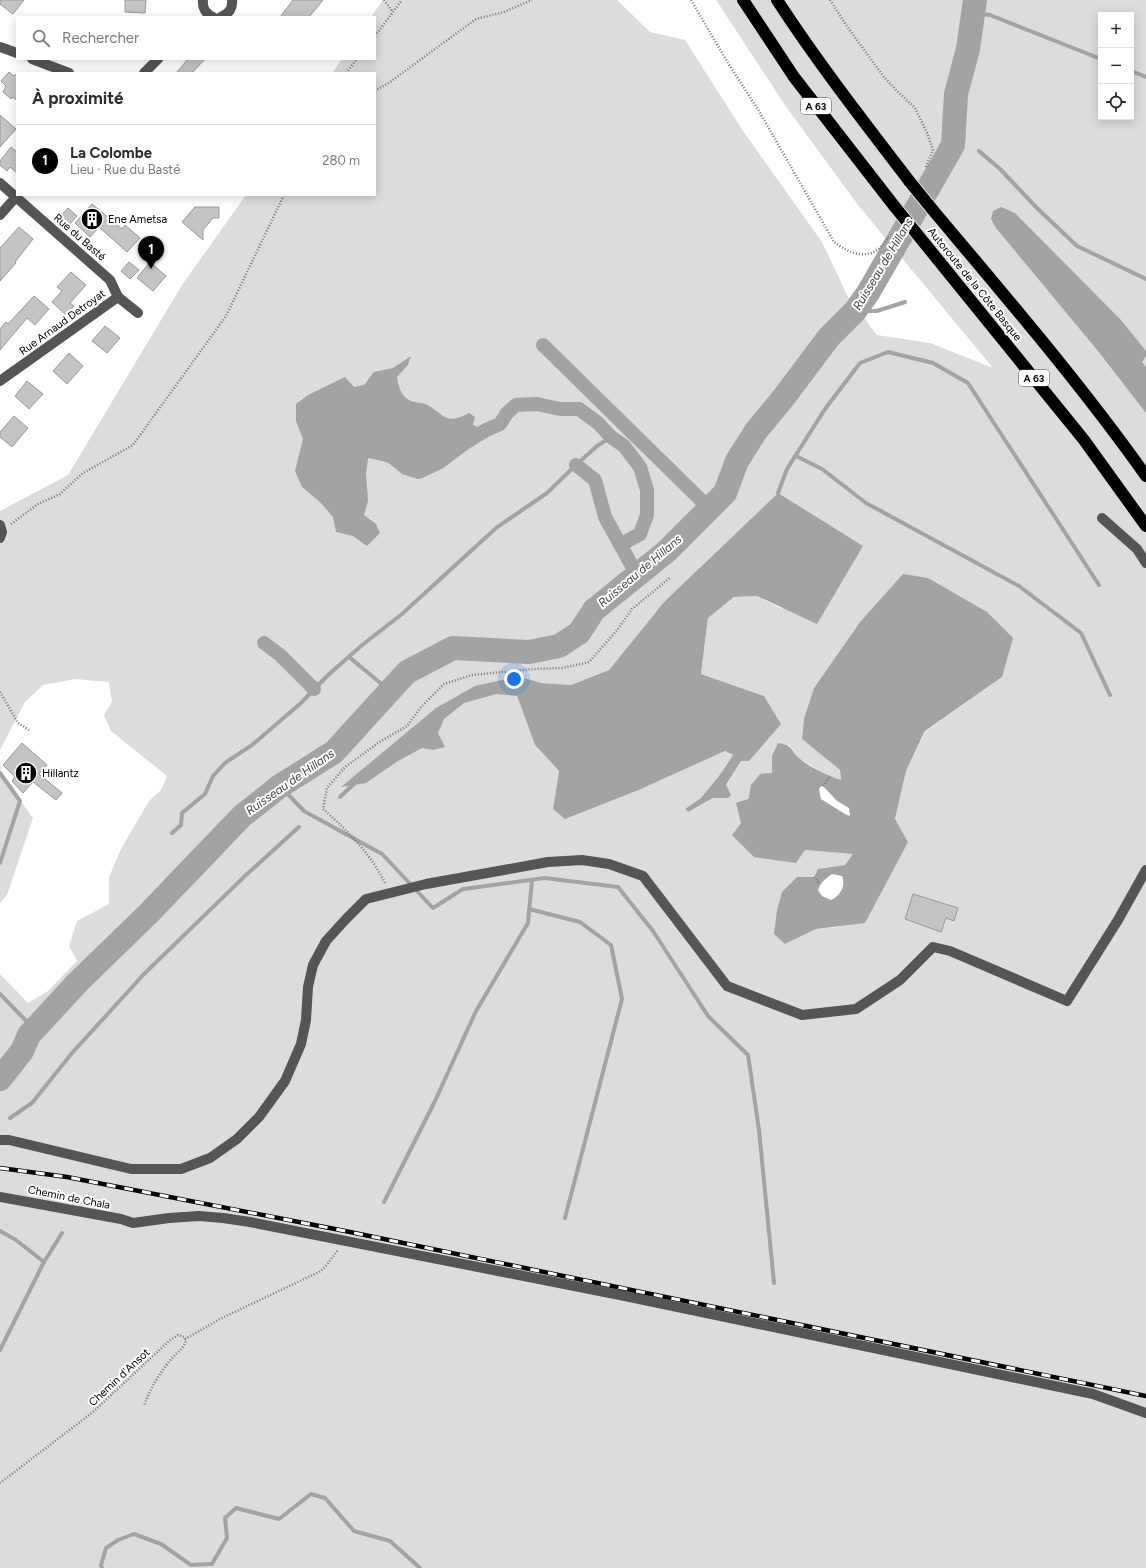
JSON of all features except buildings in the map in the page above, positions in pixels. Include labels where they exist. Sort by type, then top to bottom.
[{"type":"highway","name":"Autoroute de la Côte Basque","points":[[743,0],[794,77],[916,234],[1084,440],[1146,526]]},
{"type":"highway","name":"Autoroute de la Côte Basque","points":[[777,0],[840,92],[910,182],[1049,350],[1114,432],[1146,476]]},
{"type":"street","points":[[203,0],[203,8],[206,15]]},
{"type":"street","points":[[223,16],[229,12],[232,0]]},
{"type":"street","points":[[0,47],[16,53]]},
{"type":"street","points":[[35,60],[66,72]]},
{"type":"street","points":[[145,72],[157,60]]},
{"type":"street","name":"Rue du Basté","points":[[0,183],[110,280],[118,297],[138,313]]},
{"type":"street","points":[[0,215],[16,197]]},
{"type":"street","name":"Rue Arnaud Detroyat","points":[[0,381],[118,297]]},
{"type":"street","points":[[1102,518],[1137,550],[1146,563]]},
{"type":"street","points":[[0,1140],[9,1140],[131,1169],[181,1169],[210,1158],[236,1139],[259,1117],[285,1081],[301,1044],[306,1020],[308,987],[313,965],[326,942],[366,899],[426,884],[548,862],[582,860],[609,864],[643,876],[726,986],[802,1015],[856,1009],[900,980],[933,947],[950,951],[1067,1001],[1118,920],[1146,870]]},
{"type":"street","name":"Chemin de Chala","points":[[0,1197],[121,1219],[133,1223],[199,1216],[223,1218],[342,1241]]},
{"type":"street","points":[[342,1241],[625,1296],[1093,1394],[1146,1413]]},
{"type":"path","points":[[384,0],[393,12]]},
{"type":"path","points":[[376,35],[402,0]]},
{"type":"path","points":[[376,90],[390,82],[476,19],[504,12],[532,0]]},
{"type":"path","points":[[691,0],[728,63],[759,111],[834,242],[843,249],[864,256],[878,250],[889,236]]},
{"type":"path","points":[[830,0],[846,25],[884,77],[897,92],[915,108],[933,150],[926,167]]},
{"type":"path","points":[[347,72],[356,60]]},
{"type":"path","points":[[1,532],[38,504],[60,494],[83,473],[133,446],[226,316],[284,196]]},
{"type":"path","points":[[388,894],[384,882],[370,857],[346,830],[323,810],[327,788],[345,768],[381,741],[407,726],[422,706],[444,684],[472,675],[533,669],[563,668],[589,662],[618,629],[632,609],[672,577]]},
{"type":"path","points":[[0,692],[18,723],[29,730]]},
{"type":"path","points":[[823,786],[830,776]]},
{"type":"path","points":[[814,877],[820,884]]},
{"type":"path","points":[[144,1406],[153,1385],[173,1358],[185,1345],[185,1339],[222,1318],[319,1272],[334,1257],[342,1241]]},
{"type":"path","name":"Chemin d'Ansot","points":[[0,1483],[93,1412],[169,1341],[178,1335],[184,1337],[185,1339]]},
{"type":"shaded area","points":[[383,0],[617,0],[650,32],[685,40],[743,131],[822,242],[847,295],[877,335],[930,343],[993,368],[858,205],[787,108],[716,0],[1146,0],[1146,1568],[0,1568],[0,974],[28,1003],[48,991],[77,961],[69,946],[77,921],[109,904],[109,877],[121,849],[149,801],[161,790],[167,776],[111,731],[104,715],[112,702],[109,682],[75,679],[43,685],[25,702],[0,750],[0,511],[68,475],[182,285],[245,196],[376,196],[376,72],[333,72],[341,60],[376,60],[376,16],[372,16]],"holes":[[[778,493],[782,609],[757,596],[734,597],[708,618],[701,674],[764,696],[741,761],[726,786],[731,795],[713,798],[688,812],[685,809],[701,798],[722,772],[733,755],[725,751],[641,789],[553,809],[559,771],[535,745],[515,691],[541,683],[571,685],[609,670],[664,602]],[[903,575],[1002,677],[926,731],[906,771],[895,819],[839,927],[816,929],[785,944],[797,877],[814,877],[818,869],[846,865],[854,854],[805,850],[732,835],[741,823],[751,785],[772,774],[772,756],[789,745],[800,759],[832,778],[841,780],[840,770],[802,739],[804,718],[814,688],[860,622]]]},
{"type":"shaded area","points":[[1001,207],[1015,213],[1121,320],[1146,351],[1146,356],[1142,362],[1146,367],[1146,413],[1098,351],[996,228],[991,219],[993,211]]},
{"type":"shaded area","points":[[411,356],[408,365],[397,377],[400,390],[406,398],[413,402],[425,404],[431,407],[444,417],[454,419],[469,413],[475,417],[473,425],[486,430],[465,443],[440,462],[419,472],[406,468],[391,456],[369,451],[366,474],[368,501],[364,515],[376,524],[380,533],[367,546],[353,536],[336,532],[333,517],[321,503],[302,487],[295,471],[303,439],[296,421],[296,404],[308,395],[345,377],[354,387],[364,385],[374,372],[393,368]]},
{"type":"shaded area","points":[[778,493],[863,546],[817,624],[757,596],[734,597],[708,618],[701,674],[764,696],[781,724],[749,761],[741,761],[726,785],[731,795],[728,798],[713,798],[688,812],[685,809],[701,798],[722,772],[733,755],[725,751],[641,789],[565,819],[553,809],[559,771],[535,745],[517,696],[496,694],[464,703],[444,719],[438,733],[445,747],[433,750],[422,748],[398,761],[366,783],[341,787],[436,708],[475,686],[502,680],[524,678],[541,683],[571,685],[609,670],[664,602]]},
{"type":"shaded area","points":[[903,574],[928,578],[987,612],[1013,638],[1002,677],[925,731],[906,771],[895,819],[908,842],[865,923],[816,929],[785,944],[774,934],[777,910],[782,892],[797,877],[814,877],[818,869],[845,865],[853,854],[805,850],[796,863],[754,857],[732,835],[741,823],[736,803],[748,799],[751,785],[760,774],[772,773],[772,756],[778,743],[789,746],[802,761],[813,768],[841,780],[840,770],[802,739],[804,718],[814,688],[860,622]],"holes":[[[823,786],[837,801],[849,808],[850,816],[821,799],[819,790],[820,787]],[[832,874],[842,876],[843,887],[838,896],[831,900],[822,896],[818,890],[820,885]]]},
{"type":"shaded area","points":[[0,757],[1,774],[33,818],[7,895],[0,903]]},
{"type":"waterway","name":"Ruisseau de Hillans","points":[[0,1079],[22,1051],[29,1035],[78,982],[149,913],[242,816],[280,786],[334,752],[407,672],[453,648],[529,652],[559,646],[579,633],[594,610],[667,551],[725,493],[737,461],[756,431],[784,397],[829,337],[855,311],[868,293],[953,145],[956,94],[968,49],[975,0]]},
{"type":"waterway","points":[[974,13],[990,15],[1098,58]]},
{"type":"waterway","points":[[1134,72],[1146,77]]},
{"type":"waterway","points":[[979,151],[1000,169],[1037,208],[1077,246],[1146,279]]},
{"type":"waterway","points":[[855,311],[877,311],[905,302]]},
{"type":"waterway","points":[[543,345],[709,508]]},
{"type":"waterway","points":[[778,493],[787,469],[825,409],[860,363],[888,352],[933,363],[968,383],[1099,585]]},
{"type":"waterway","points":[[369,451],[391,456],[406,468],[419,472],[440,462],[465,443],[486,430],[500,424],[507,413],[516,405],[537,404],[560,409],[579,409],[598,423],[611,437],[624,446],[640,467],[647,490],[647,515],[640,534],[620,545]]},
{"type":"waterway","points":[[172,833],[181,825],[182,813],[205,794],[213,776],[225,763],[252,745],[301,703],[327,676],[361,646],[402,614],[496,528],[547,493],[597,446],[611,437]]},
{"type":"waterway","points":[[796,456],[822,469],[866,503],[1019,586],[1081,633],[1110,695]]},
{"type":"waterway","points":[[576,465],[595,480],[605,517],[637,575]]},
{"type":"waterway","points":[[264,643],[280,655],[314,689]]},
{"type":"waterway","points":[[349,657],[390,691]]},
{"type":"waterway","points":[[0,773],[20,801],[0,863]]},
{"type":"waterway","points":[[340,797],[356,782]]},
{"type":"waterway","points":[[280,786],[304,811],[382,854],[433,908],[463,889],[545,878],[618,887],[653,931],[708,1016],[748,1055],[759,1130],[774,1283]]},
{"type":"waterway","points":[[10,1118],[32,1103],[72,1053],[144,974],[246,875],[299,827]]},
{"type":"waterway","points":[[384,1202],[435,1101],[476,1011],[528,923],[532,880]]},
{"type":"waterway","points":[[529,909],[580,922],[611,945],[622,999],[565,1218]]},
{"type":"waterway","points":[[0,994],[34,1029]]},
{"type":"waterway","points":[[0,1231],[16,1240],[44,1262]]},
{"type":"waterway","points":[[0,1350],[44,1262],[62,1233]]},
{"type":"waterway","points":[[102,1568],[101,1565],[106,1548],[118,1540],[134,1534],[161,1544],[191,1565],[212,1564],[227,1538],[225,1518],[236,1508],[279,1519],[311,1494],[325,1498],[354,1531],[390,1541],[420,1568]]},
{"type":"railway","points":[[0,1168],[67,1177],[345,1231],[1146,1396]]},
{"type":"place","name":"Ene Ametsa","points":[[92,219]]},
{"type":"place","name":"La Colombe","points":[[151,269]]},
{"type":"place","name":"Hillantz","points":[[26,773]]}]
